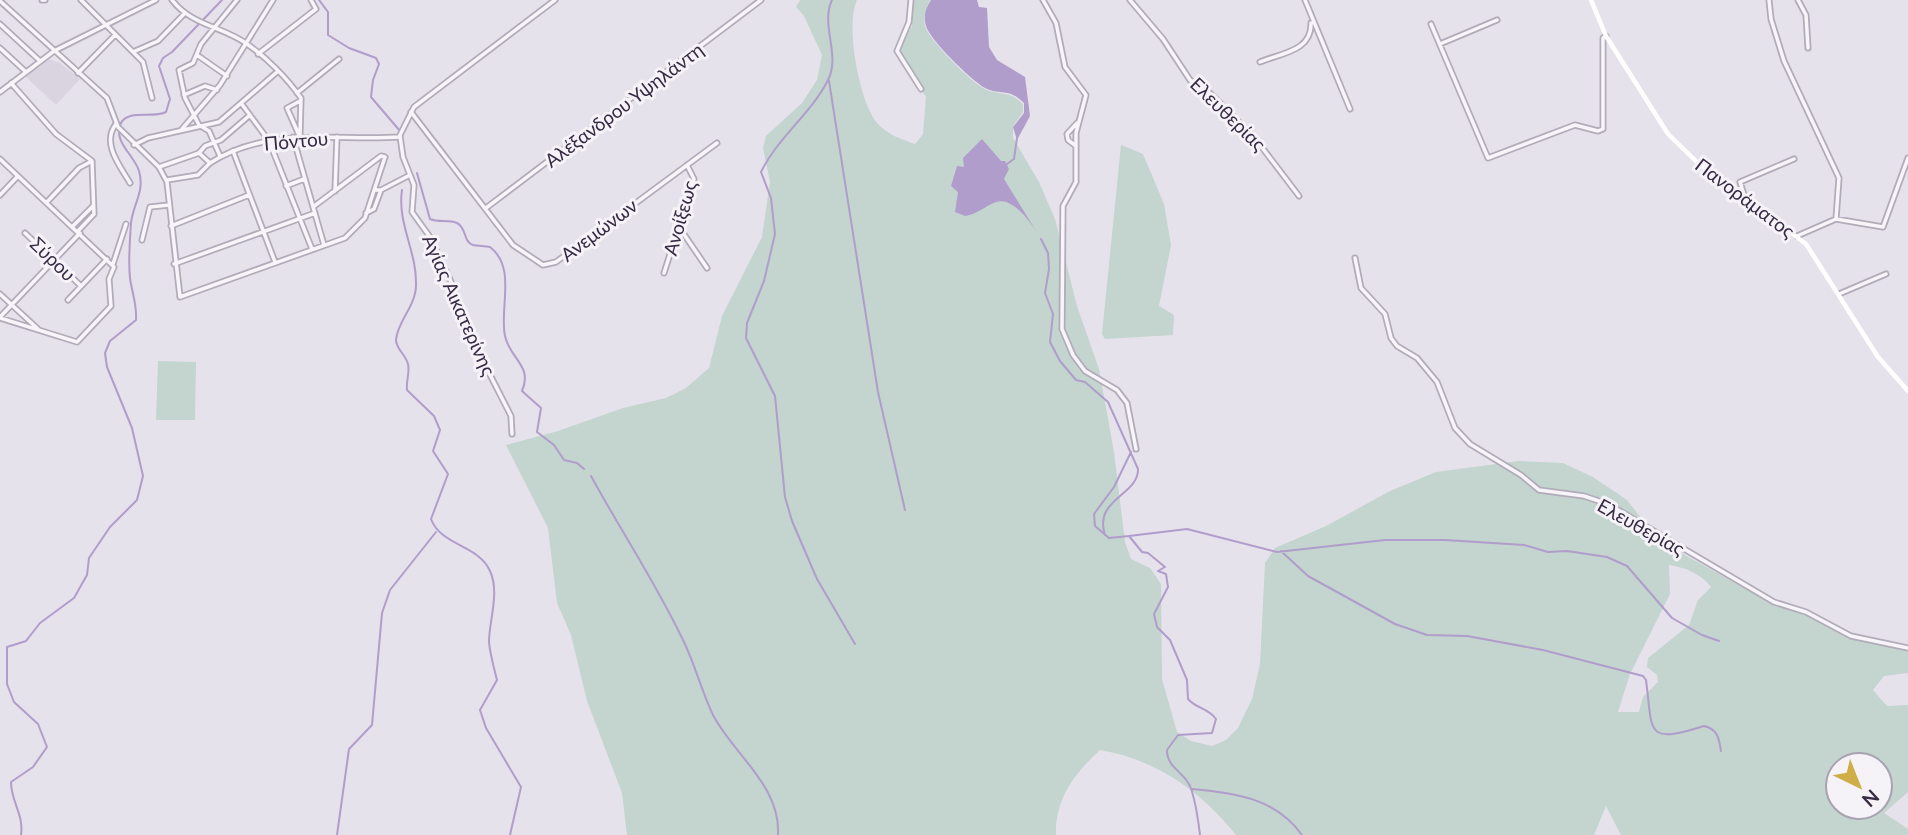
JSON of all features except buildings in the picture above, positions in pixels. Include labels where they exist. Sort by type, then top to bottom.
[{"type":"main road","name":"Πανοράματος","points":[[1591,0],[1606,36],[1672,139],[1797,236],[1839,294],[1878,357],[1908,391]]},
{"type":"street","points":[[81,0],[143,62],[152,98]]},
{"type":"street","points":[[0,92],[54,51],[156,0]]},
{"type":"street","points":[[172,0],[184,14],[247,44],[277,71],[301,101],[300,136]]},
{"type":"street","points":[[220,156],[209,131],[200,126],[184,95],[180,70],[193,63],[201,44],[237,0]]},
{"type":"street","points":[[181,130],[227,76],[273,0]]},
{"type":"street","points":[[258,54],[316,8],[311,0]]},
{"type":"street","points":[[401,135],[411,112],[555,0]]},
{"type":"street","name":"Αλέξανδρου Υψηλάντη","points":[[486,208],[761,0]]},
{"type":"street","points":[[911,0],[909,22],[897,51],[921,89]]},
{"type":"street","points":[[1043,0],[1056,23],[1065,67],[1086,94],[1076,147],[1076,182],[1063,206],[1065,300],[1062,329],[1073,355],[1085,371],[1122,395],[1127,403],[1136,449]]},
{"type":"street","name":"Ελευθερίας","points":[[1130,0],[1163,39],[1190,80],[1211,94],[1254,137],[1299,196]]},
{"type":"street","points":[[1305,0],[1311,21],[1350,109]]},
{"type":"street","points":[[1769,0],[1771,19],[1784,61],[1839,178],[1836,219]]},
{"type":"street","points":[[1798,0],[1806,15],[1808,48]]},
{"type":"street","points":[[0,1],[108,99],[116,124],[134,145],[159,167],[167,180],[174,264],[180,297],[346,237],[366,213],[385,159],[381,156],[313,207]]},
{"type":"street","points":[[133,52],[158,41],[184,14]]},
{"type":"street","points":[[1440,44],[1497,20]]},
{"type":"street","points":[[1260,62],[1305,45],[1312,33],[1311,21]]},
{"type":"street","points":[[0,24],[40,61]]},
{"type":"street","points":[[1431,24],[1488,158],[1574,125],[1598,131],[1603,129],[1603,38],[1606,36]]},
{"type":"street","points":[[78,73],[116,34]]},
{"type":"street","points":[[0,48],[26,72]]},
{"type":"street","points":[[0,60],[6,53]]},
{"type":"street","points":[[197,55],[227,76]]},
{"type":"street","points":[[297,93],[339,58]]},
{"type":"street","points":[[134,145],[148,138],[219,122],[277,71]]},
{"type":"street","points":[[11,83],[56,134],[92,161]]},
{"type":"street","points":[[184,95],[205,86],[216,90]]},
{"type":"street","points":[[300,136],[287,108],[301,101]]},
{"type":"street","points":[[241,103],[269,141],[312,249]]},
{"type":"street","name":"Ανεμώνων","points":[[411,112],[519,252],[538,264],[549,265],[717,143]]},
{"type":"street","points":[[159,167],[199,153],[250,115]]},
{"type":"street","points":[[1076,147],[1068,140],[1067,134],[1079,122]]},
{"type":"street","points":[[116,124],[111,131],[112,153],[130,183]]},
{"type":"street","name":"Πόντου","points":[[167,180],[198,175],[220,156],[269,141],[300,136],[401,135]]},
{"type":"street","name":"Αγίας Αικατερίνης","points":[[401,135],[414,189],[412,212],[430,236],[449,277],[483,360],[511,416],[512,434]]},
{"type":"street","points":[[293,137],[324,246]]},
{"type":"street","points":[[334,191],[337,137]]},
{"type":"street","points":[[233,151],[275,262]]},
{"type":"street","points":[[199,153],[210,163]]},
{"type":"street","points":[[1797,236],[1836,219],[1883,227],[1908,158]]},
{"type":"street","points":[[0,159],[113,265]]},
{"type":"street","points":[[1745,198],[1740,182],[1794,159]]},
{"type":"street","points":[[46,202],[79,168],[92,161]]},
{"type":"street","points":[[92,161],[94,214],[0,318],[77,342],[112,304],[109,280],[127,224]]},
{"type":"street","name":"Ανοίξεως","points":[[664,273],[694,177],[687,165]]},
{"type":"street","points":[[374,190],[381,190],[410,175]]},
{"type":"street","points":[[0,195],[18,176]]},
{"type":"street","points":[[286,186],[305,178]]},
{"type":"street","points":[[366,213],[374,209],[381,190]]},
{"type":"street","points":[[170,226],[249,195]]},
{"type":"street","points":[[73,226],[94,205]]},
{"type":"street","points":[[142,240],[150,207],[169,205]]},
{"type":"street","points":[[174,264],[315,213]]},
{"type":"street","points":[[679,227],[707,268]]},
{"type":"street","name":"Σύρου","points":[[25,233],[81,286]]},
{"type":"street","points":[[68,300],[107,258]]},
{"type":"street","name":"Ελευθερίας","points":[[1355,258],[1358,283],[1385,314],[1391,338],[1397,346],[1417,358],[1437,382],[1455,428],[1475,448],[1511,468],[1539,490],[1584,496],[1608,504],[1774,602],[1806,612],[1851,636],[1908,648]]},
{"type":"street","points":[[1839,294],[1886,274]]},
{"type":"street","points":[[0,294],[39,331]]},
{"type":"shaded area","points":[[800,0],[857,0],[853,45],[865,98],[877,123],[900,138],[915,144],[923,134],[926,97],[899,51],[912,26],[913,0],[930,0],[926,9],[925,26],[934,41],[963,72],[989,91],[1011,96],[1023,104],[1023,112],[1013,126],[1013,138],[1039,182],[1055,219],[1077,306],[1099,369],[1114,452],[1125,542],[1131,559],[1150,568],[1161,584],[1162,679],[1177,732],[1191,741],[1212,746],[1226,740],[1238,728],[1252,699],[1260,664],[1265,563],[1275,548],[1326,526],[1390,491],[1436,472],[1519,461],[1563,463],[1593,477],[1627,500],[1658,540],[1764,599],[1793,608],[1847,636],[1908,649],[1908,673],[1884,676],[1873,690],[1887,706],[1908,705],[1908,792],[1894,804],[1894,751],[1824,751],[1824,821],[1894,820],[1908,829],[1908,835],[1621,835],[1606,806],[1594,835],[1236,835],[1208,804],[1176,779],[1140,761],[1100,750],[1082,768],[1068,788],[1059,810],[1056,835],[627,835],[622,793],[587,701],[571,635],[557,603],[548,528],[506,445],[558,431],[623,408],[666,398],[686,388],[709,368],[722,316],[762,237],[770,182],[763,148],[766,136],[802,103],[817,80],[822,55],[804,16],[796,7]],"holes":[[[1669,565],[1702,578],[1711,587],[1698,600],[1689,625],[1648,658],[1647,667],[1657,675],[1658,682],[1643,697],[1639,712],[1618,712],[1630,674],[1670,594]]]},
{"type":"shaded area","points":[[931,0],[977,0],[979,7],[987,8],[989,47],[997,60],[1025,77],[1030,116],[1017,140],[1013,127],[1024,113],[1024,103],[1009,93],[985,88],[943,50],[926,26],[926,12]]},
{"type":"shaded area","points":[[49,59],[60,63],[80,79],[56,105],[25,76]]},
{"type":"shaded area","points":[[982,139],[1001,161],[1005,161],[1009,169],[1004,179],[1041,239],[1022,213],[1010,203],[996,202],[965,216],[955,212],[958,192],[951,186],[957,166],[964,167],[963,158]]},
{"type":"shaded area","points":[[1121,145],[1143,154],[1164,204],[1171,245],[1159,306],[1174,315],[1173,335],[1105,339],[1102,334]]},
{"type":"shaded area","points":[[158,361],[196,362],[195,420],[156,420]]},
{"type":"waterway","points":[[21,835],[21,821],[11,782],[33,767],[47,747],[38,724],[14,702],[7,684],[7,647],[26,641],[40,623],[74,598],[87,575],[89,558],[110,527],[137,500],[143,476],[132,428],[107,367],[105,353],[110,341],[136,320],[129,250],[132,216],[141,185],[137,165],[122,142],[119,130],[121,123],[130,116],[166,112],[170,99],[159,66],[163,58],[222,0]]},
{"type":"waterway","points":[[319,0],[328,12],[328,35],[349,48],[376,58],[379,64],[371,97],[400,131]]},
{"type":"waterway","points":[[832,0],[828,20],[832,60],[828,80],[761,172],[771,198],[775,234],[764,281],[747,323],[746,338],[775,396],[785,497],[792,521],[817,579],[855,644]]},
{"type":"waterway","points":[[829,81],[878,392],[905,510]]},
{"type":"waterway","points":[[1007,164],[1014,159],[1017,138]]},
{"type":"waterway","points":[[417,173],[430,219],[457,223],[470,243],[490,247],[498,256],[505,277],[505,336],[525,375],[522,391],[541,408],[537,432],[554,445],[564,460],[577,463],[584,469]]},
{"type":"waterway","points":[[402,190],[402,214],[414,261],[416,285],[413,300],[397,333],[396,343],[408,364],[407,390],[434,416],[440,430],[433,451],[448,474],[431,519],[443,535],[485,562],[493,579],[494,597],[489,642],[497,680],[480,710],[486,728],[521,787],[510,835]]},
{"type":"waterway","points":[[1041,239],[1048,253],[1049,269],[1045,293],[1053,314],[1050,342],[1060,361],[1076,380],[1085,382],[1108,402],[1138,469],[1132,485],[1105,513],[1105,535]]},
{"type":"waterway","points":[[1131,452],[1114,487],[1094,514],[1095,526],[1109,538],[1129,536],[1142,552],[1148,553],[1165,567],[1158,571],[1166,574],[1168,587],[1154,614],[1157,627],[1170,640],[1187,680],[1188,699],[1216,719],[1212,733],[1178,735],[1167,750],[1172,765],[1190,786],[1200,835]]},
{"type":"waterway","points":[[591,476],[673,619],[713,715],[772,801],[777,817],[778,835]]},
{"type":"waterway","points":[[1129,536],[1187,529],[1277,552],[1385,540],[1445,540],[1524,545],[1548,552],[1567,551],[1607,557],[1627,566],[1672,618],[1719,641]]},
{"type":"waterway","points":[[337,835],[349,749],[372,725],[382,613],[390,590],[436,532]]},
{"type":"waterway","points":[[1281,551],[1308,576],[1395,624],[1427,635],[1467,636],[1543,650],[1643,676],[1655,730],[1661,734],[1671,734],[1709,727],[1717,735],[1721,751]]},
{"type":"waterway","points":[[1192,789],[1239,796],[1267,805],[1292,823],[1302,835]]}]
